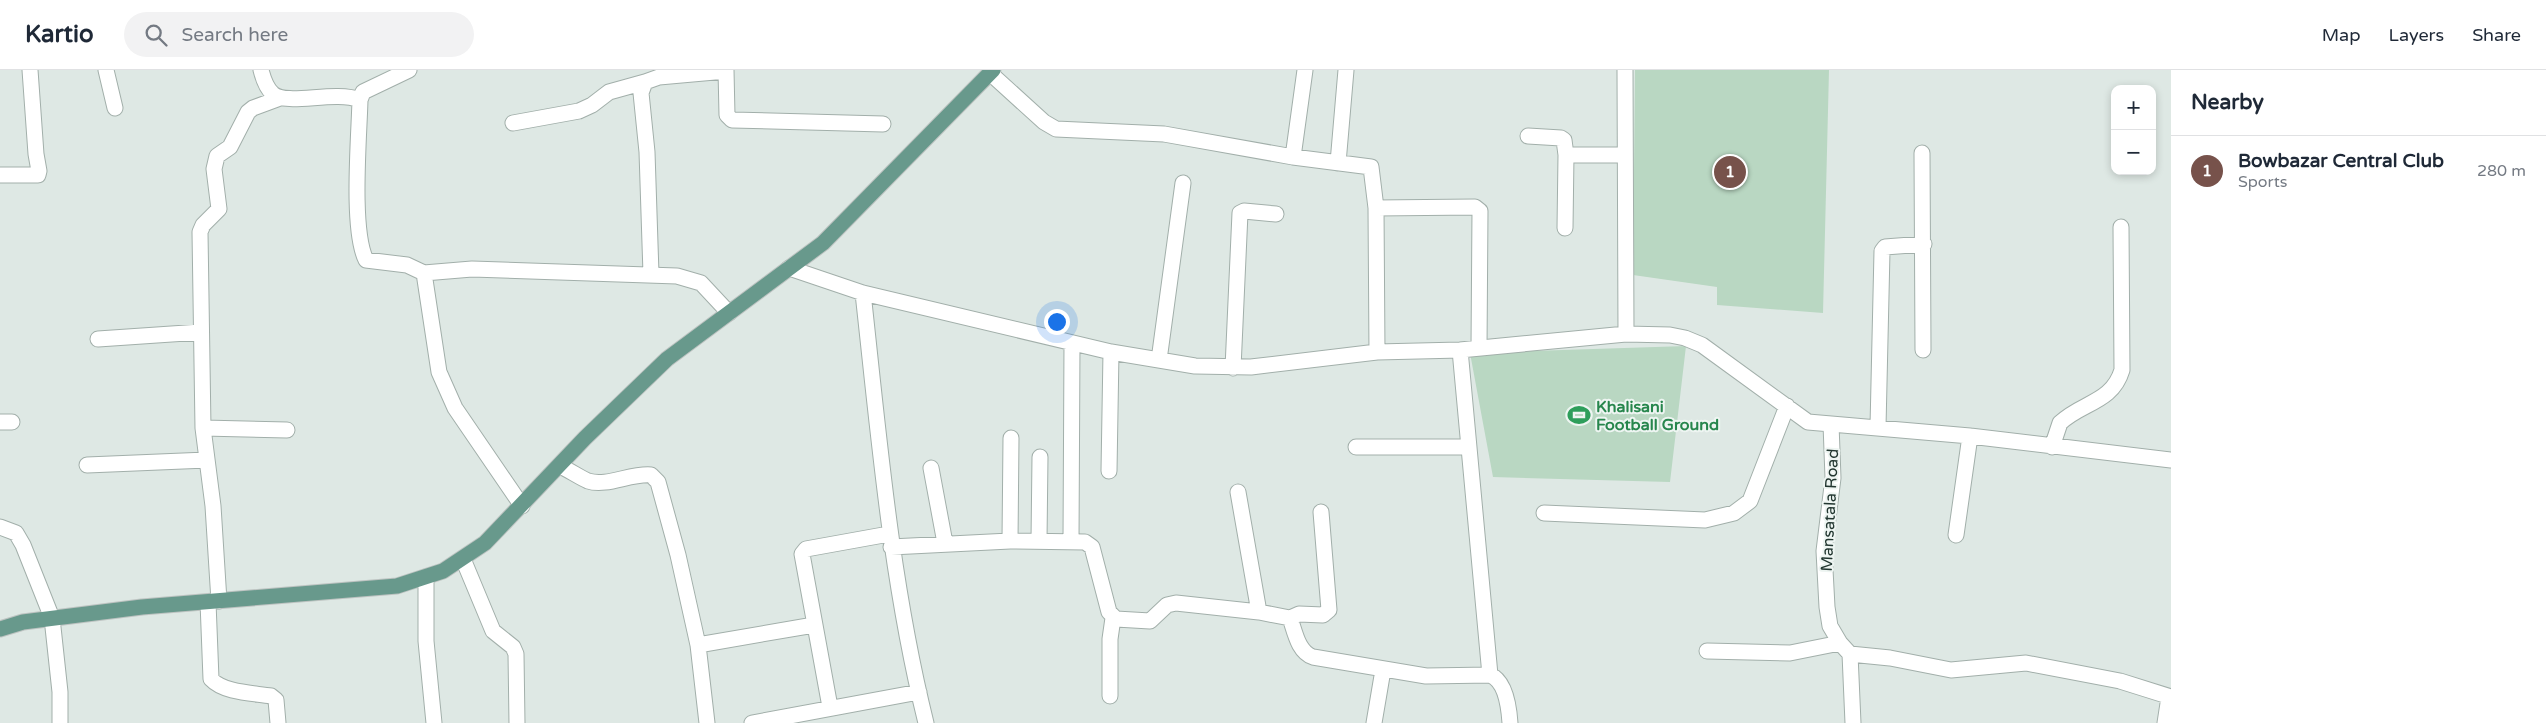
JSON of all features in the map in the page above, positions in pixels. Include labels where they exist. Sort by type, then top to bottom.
[{"type":"main road","points":[[0,629],[23,622],[52,618],[396,586],[443,571],[485,542],[667,359],[823,243],[991,72]]},
{"type":"street","points":[[0,175],[32,177],[38,175],[40,171],[36,154],[30,70]]},
{"type":"street","points":[[106,70],[110,79],[115,108]]},
{"type":"street","points":[[261,70],[271,93],[280,98]]},
{"type":"street","points":[[409,70],[362,92],[360,100],[358,216],[360,249],[366,260],[407,266],[424,273],[472,268],[678,276],[701,283],[729,313]]},
{"type":"street","points":[[513,123],[579,111],[592,105],[610,92],[659,77],[726,70],[727,115],[732,120],[883,124]]},
{"type":"street","points":[[1293,157],[1305,70]]},
{"type":"street","points":[[1338,163],[1346,70]]},
{"type":"street","points":[[1625,70],[1626,334]]},
{"type":"street","points":[[991,72],[1044,122],[1056,129],[1164,134],[1293,157],[1372,168],[1376,208],[1377,352]]},
{"type":"street","points":[[645,82],[641,93],[647,152],[651,274]]},
{"type":"street","points":[[278,723],[276,700],[271,696],[226,688],[216,685],[211,679],[213,506],[203,428],[200,232],[203,225],[219,209],[215,160],[235,140],[248,112],[252,108],[280,98],[338,95],[360,100]]},
{"type":"street","points":[[1528,136],[1561,138],[1564,140],[1566,154],[1565,228]]},
{"type":"street","points":[[1566,154],[1624,155]]},
{"type":"street","points":[[1922,154],[1924,244],[1923,350]]},
{"type":"street","points":[[1159,360],[1183,183]]},
{"type":"street","points":[[1376,208],[1475,206],[1480,211],[1479,348]]},
{"type":"street","points":[[1233,368],[1240,213],[1244,210],[1276,214]]},
{"type":"street","points":[[2052,447],[2060,423],[2107,395],[2119,379],[2122,370],[2121,227]]},
{"type":"street","points":[[1878,427],[1882,251],[1885,247],[1924,244]]},
{"type":"street","points":[[789,268],[863,294],[1111,352],[1195,366],[1233,368],[1377,352],[1460,350],[1652,333],[1685,338],[1702,346],[1808,422],[1970,436],[2171,460]]},
{"type":"street","points":[[424,273],[439,372],[455,408],[522,506]]},
{"type":"street","points":[[863,294],[890,540],[918,692],[926,723]]},
{"type":"street","points":[[98,339],[201,332]]},
{"type":"street","points":[[1071,541],[1072,343]]},
{"type":"street","points":[[1460,350],[1490,675]]},
{"type":"street","points":[[1109,471],[1111,352]]},
{"type":"street","points":[[1544,514],[1705,520],[1734,513],[1750,500],[1787,406]]},
{"type":"street","name":"Mansatala Road","points":[[1831,424],[1833,478],[1825,561],[1827,606],[1830,626],[1845,648]]},
{"type":"street","points":[[203,428],[287,430]]},
{"type":"street","points":[[1956,535],[1970,436]]},
{"type":"street","points":[[1010,541],[1011,438]]},
{"type":"street","points":[[1356,447],[1468,447]]},
{"type":"street","points":[[1039,541],[1040,457]]},
{"type":"street","points":[[87,465],[207,460]]},
{"type":"street","points":[[560,466],[588,481],[598,482],[639,474],[651,475],[658,482],[678,555],[698,646],[707,723]]},
{"type":"street","points":[[931,468],[945,543]]},
{"type":"street","points":[[1238,492],[1259,612]]},
{"type":"street","points":[[1113,618],[1150,621],[1167,605],[1176,603],[1259,612],[1290,618],[1299,614],[1323,616],[1329,610],[1321,512]]},
{"type":"street","points":[[0,527],[16,533],[23,545],[52,618],[60,692],[60,723]]},
{"type":"street","points":[[830,707],[802,558],[803,551],[890,540],[945,543],[1010,541],[1085,542],[1092,547],[1109,612],[1113,618],[1110,639],[1110,696]]},
{"type":"street","points":[[463,559],[493,631],[513,647],[516,654],[517,723]]},
{"type":"street","points":[[426,577],[426,641],[434,723]]},
{"type":"street","points":[[1290,618],[1300,647],[1308,655],[1383,670],[1440,677],[1490,675],[1500,681],[1507,702],[1510,723]]},
{"type":"street","points":[[698,646],[814,626]]},
{"type":"street","points":[[1707,651],[1790,654],[1845,648],[1950,670],[2026,663],[2120,681],[2170,697],[2165,723]]},
{"type":"street","points":[[1845,648],[1853,723]]},
{"type":"street","points":[[1374,723],[1383,670]]},
{"type":"street","points":[[752,723],[918,692]]},
{"type":"green space","points":[[1635,70],[1829,70],[1823,313],[1717,305],[1717,287],[1633,275]]},
{"type":"green space","name":"Khalisani Football Ground","points":[[1686,346],[1670,482],[1493,477],[1470,353]]},
{"type":"place","name":"Bowbazar Central Club","points":[[1730,172]]},
{"type":"place","name":"Khalisani Football Ground","points":[[1579,415]]}]
